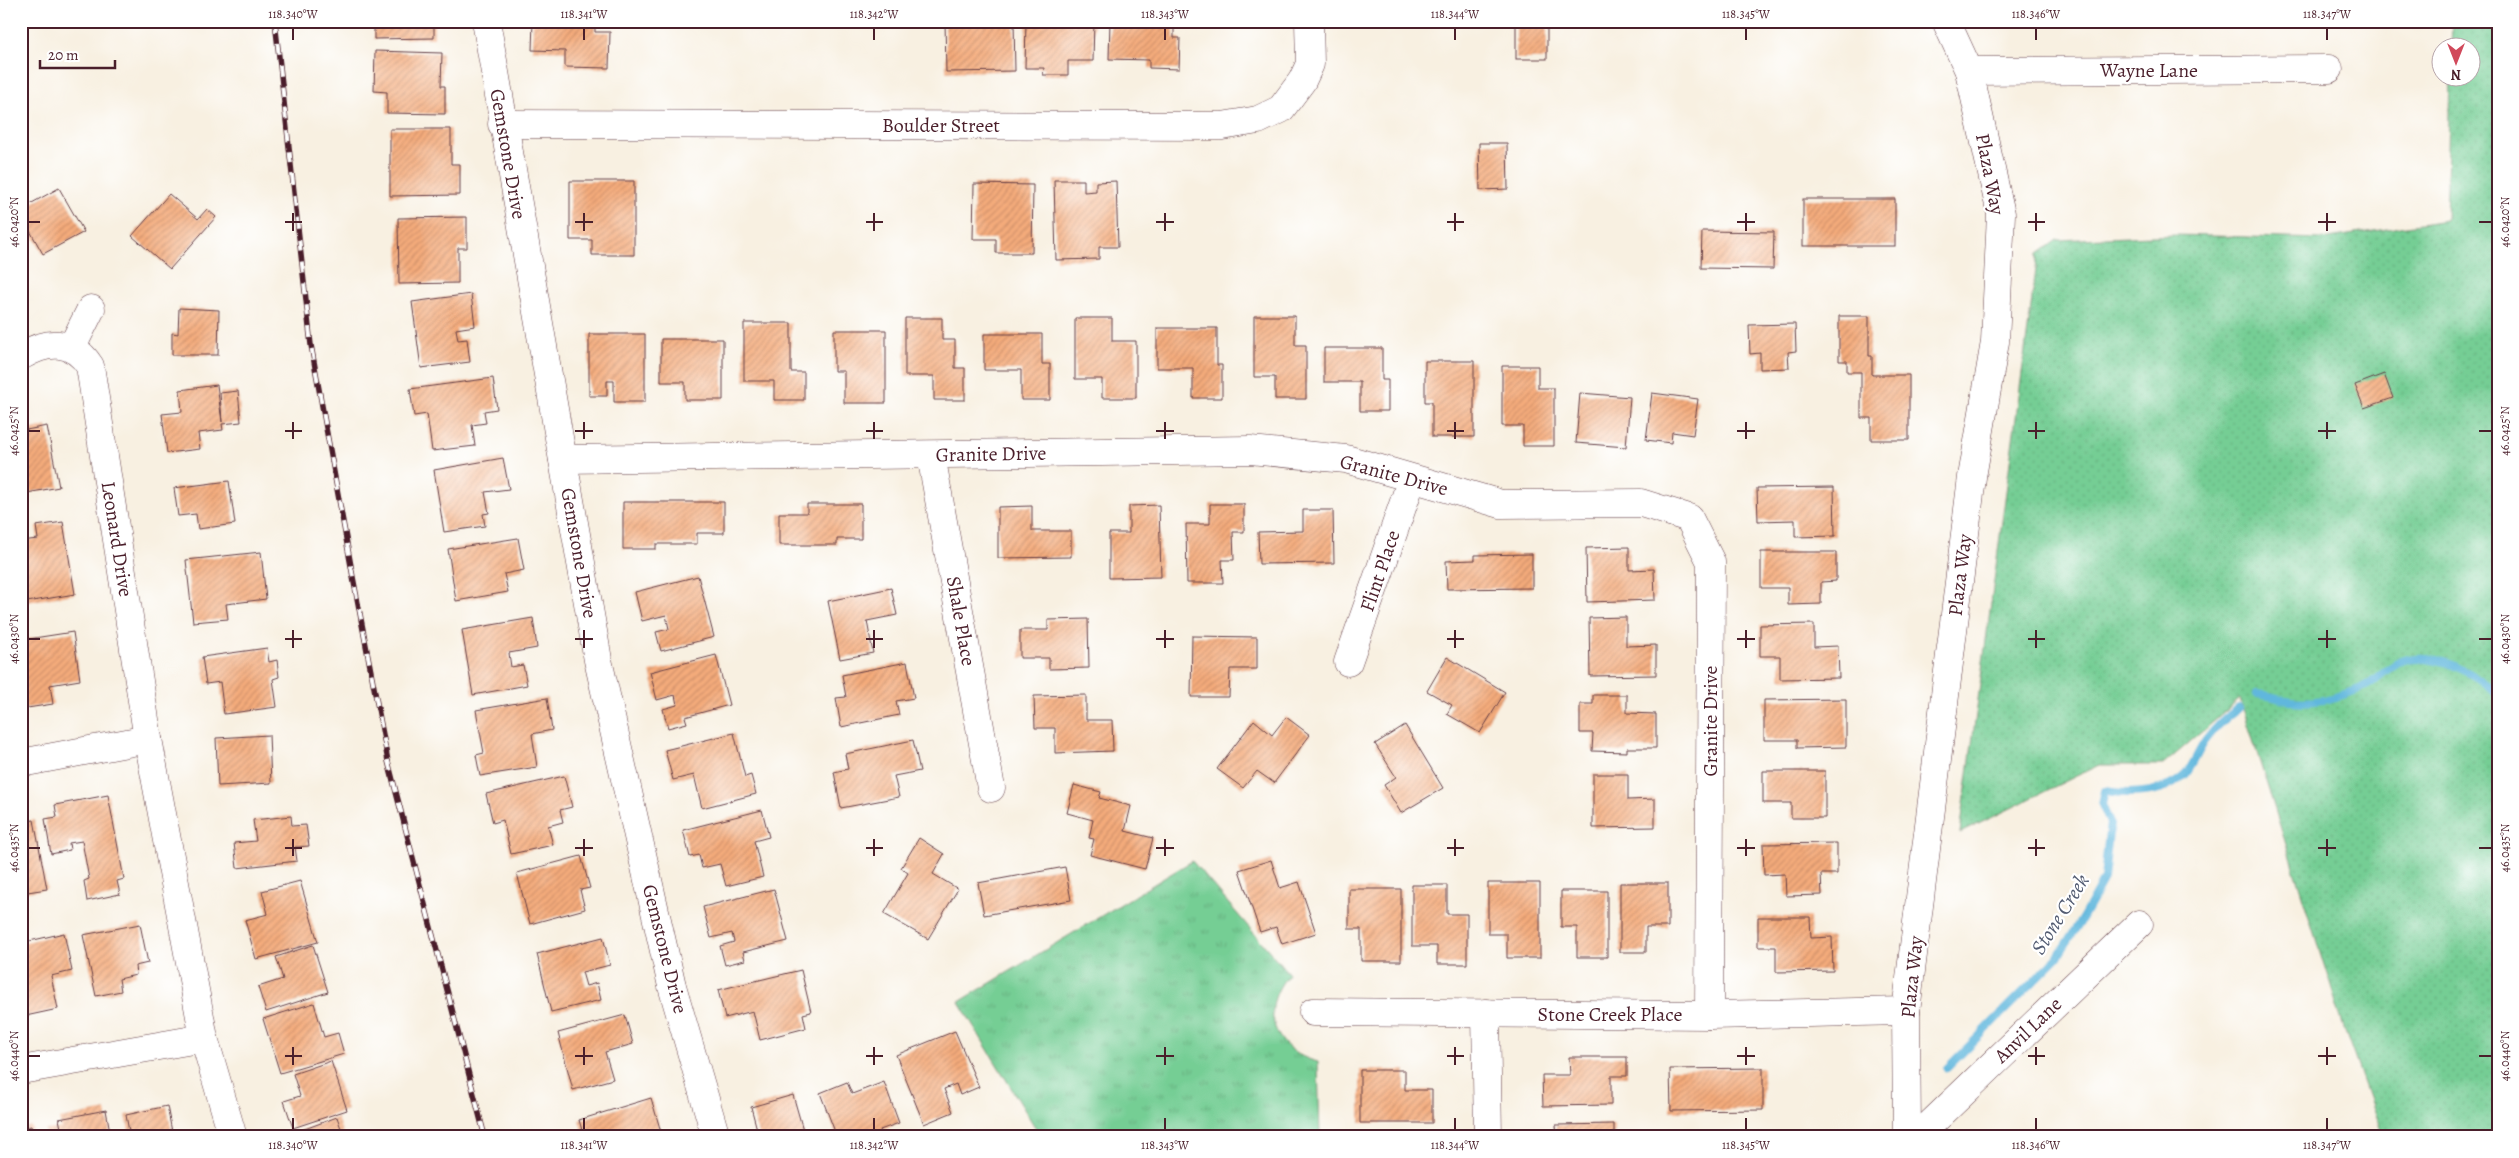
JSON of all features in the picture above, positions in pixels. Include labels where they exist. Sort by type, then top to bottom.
[{"type":"street","name":"Gemstone Drive","points":[[486,21],[502,124],[600,670],[672,986],[716,1137]]},
{"type":"street","name":"Boulder Street","points":[[502,124],[1222,126],[1258,120],[1281,109],[1302,81],[1310,64],[1309,21]]},
{"type":"street","name":"Plaza Way","points":[[1907,1137],[1906,1011],[1972,477],[1994,342],[2001,214],[1969,70],[1946,21]]},
{"type":"street","name":"Wayne Lane","points":[[1969,70],[2329,69]]},
{"type":"street","points":[[21,356],[35,348],[51,345],[72,347],[91,309]]},
{"type":"street","name":"Leonard Drive","points":[[72,347],[83,355],[90,366],[148,739],[204,1038],[233,1137]]},
{"type":"street","name":"Granite Drive","points":[[563,459],[1250,450],[1346,459],[1501,504],[1641,503],[1689,518],[1711,562],[1709,1014]]},
{"type":"street","name":"Shale Place","points":[[931,455],[991,788]]},
{"type":"street","name":"Flint Place","points":[[1348,662],[1412,479]]},
{"type":"street","points":[[21,764],[148,739]]},
{"type":"street","name":"Anvil Lane","points":[[1917,1137],[2139,924]]},
{"type":"street","name":"Stone Creek Place","points":[[1313,1012],[1709,1014],[1906,1011]]},
{"type":"street","points":[[1486,1013],[1488,1137]]},
{"type":"street","points":[[21,1070],[204,1038]]},
{"type":"green space","points":[[2452,21],[2498,21],[2498,1137],[2383,1137],[2343,1025],[2240,699],[2163,765],[2099,765],[1960,833],[2038,254],[2057,240],[2176,235],[2322,239],[2446,220],[2450,88],[2482,88],[2482,38],[2451,38]]},
{"type":"green space","points":[[1192,861],[1289,974],[1280,987],[1274,1001],[1275,1027],[1281,1039],[1290,1049],[1318,1062],[1320,1137],[1041,1137],[959,1002]]},
{"type":"building","points":[[374,21],[434,21],[434,38],[374,39]]},
{"type":"building","points":[[533,21],[595,21],[595,32],[610,32],[609,68],[565,67],[565,51],[532,50]]},
{"type":"building","points":[[945,21],[1014,21],[1015,71],[946,72]]},
{"type":"building","points":[[1026,21],[1094,21],[1093,61],[1068,61],[1068,75],[1043,75],[1044,68],[1025,68]]},
{"type":"building","points":[[1110,21],[1174,21],[1174,38],[1180,38],[1179,69],[1149,68],[1149,60],[1109,59]]},
{"type":"building","points":[[1516,21],[1547,21],[1547,59],[1516,59]]},
{"type":"building","points":[[375,51],[442,53],[441,86],[445,86],[445,114],[387,113],[387,92],[374,91]]},
{"type":"building","points":[[390,129],[451,129],[451,164],[460,164],[460,195],[390,196]]},
{"type":"building","points":[[1479,143],[1507,143],[1508,189],[1480,190]]},
{"type":"building","points":[[1054,180],[1084,180],[1084,192],[1096,191],[1096,182],[1116,181],[1118,247],[1099,247],[1099,259],[1056,260]]},
{"type":"building","points":[[570,181],[634,181],[634,255],[592,255],[592,240],[570,240]]},
{"type":"building","points":[[974,184],[1033,185],[1032,253],[996,253],[996,239],[973,239]]},
{"type":"building","points":[[59,188],[84,232],[43,254],[21,215],[21,209]]},
{"type":"building","points":[[169,194],[198,219],[207,209],[216,217],[170,269],[132,236]]},
{"type":"building","points":[[1803,199],[1895,199],[1895,246],[1803,246]]},
{"type":"building","points":[[467,217],[467,248],[458,248],[458,283],[399,284],[398,218]]},
{"type":"building","points":[[1702,231],[1774,232],[1773,269],[1701,268]]},
{"type":"building","points":[[471,294],[475,326],[456,329],[458,340],[467,339],[470,362],[421,368],[412,302]]},
{"type":"building","points":[[179,308],[219,310],[218,355],[172,355],[172,333],[178,334]]},
{"type":"building","points":[[1254,316],[1295,316],[1295,345],[1306,345],[1306,399],[1275,399],[1275,377],[1254,377]]},
{"type":"building","points":[[1839,316],[1869,316],[1869,356],[1872,356],[1872,375],[1909,375],[1909,440],[1871,440],[1871,418],[1861,418],[1861,372],[1847,372],[1847,361],[1839,361]]},
{"type":"building","points":[[905,318],[942,318],[942,340],[955,340],[955,368],[965,368],[965,400],[934,400],[934,376],[905,376]]},
{"type":"building","points":[[1075,318],[1112,318],[1112,341],[1136,341],[1136,398],[1102,398],[1102,379],[1075,379]]},
{"type":"building","points":[[744,323],[791,323],[791,372],[804,372],[804,400],[774,400],[774,381],[744,381]]},
{"type":"building","points":[[1795,324],[1796,351],[1788,352],[1789,368],[1760,369],[1760,353],[1750,354],[1749,325]]},
{"type":"building","points":[[1157,328],[1217,328],[1217,365],[1222,365],[1222,398],[1193,398],[1193,368],[1157,368]]},
{"type":"building","points":[[834,330],[886,330],[886,403],[844,403],[844,371],[834,371]]},
{"type":"building","points":[[589,334],[645,334],[645,402],[614,402],[614,381],[607,381],[607,396],[589,396]]},
{"type":"building","points":[[984,334],[1042,334],[1042,364],[1050,364],[1050,400],[1021,400],[1021,370],[984,370]]},
{"type":"building","points":[[661,339],[723,339],[723,400],[685,400],[685,382],[661,382]]},
{"type":"building","points":[[1324,348],[1382,348],[1382,380],[1388,380],[1388,411],[1360,411],[1360,382],[1324,382]]},
{"type":"building","points":[[1425,361],[1474,361],[1474,437],[1432,437],[1432,402],[1425,402]]},
{"type":"building","points":[[1502,366],[1538,366],[1538,388],[1554,388],[1554,446],[1523,446],[1523,426],[1502,426]]},
{"type":"building","points":[[2384,374],[2393,398],[2364,408],[2355,385]]},
{"type":"building","points":[[493,378],[497,409],[484,411],[486,423],[472,425],[475,446],[432,451],[427,414],[414,416],[410,389]]},
{"type":"building","points":[[217,385],[222,422],[220,393],[238,391],[241,422],[222,424],[223,430],[198,433],[200,449],[167,453],[162,414],[182,412],[180,390]]},
{"type":"building","points":[[1580,393],[1630,397],[1626,447],[1576,443]]},
{"type":"building","points":[[1652,393],[1698,399],[1693,435],[1672,432],[1671,443],[1646,440]]},
{"type":"building","points":[[47,426],[59,487],[27,493],[25,481],[21,481],[21,431]]},
{"type":"building","points":[[503,458],[509,489],[485,492],[489,513],[483,514],[485,526],[444,532],[434,470]]},
{"type":"building","points":[[229,481],[235,524],[198,529],[196,514],[178,516],[174,488]]},
{"type":"building","points":[[1834,487],[1835,536],[1795,537],[1795,520],[1758,521],[1757,488]]},
{"type":"building","points":[[623,502],[724,502],[724,533],[697,533],[697,544],[656,544],[656,549],[623,549]]},
{"type":"building","points":[[807,504],[861,504],[861,539],[837,539],[837,545],[779,545],[779,513],[807,513]]},
{"type":"building","points":[[1210,504],[1244,504],[1244,532],[1233,532],[1234,560],[1222,560],[1223,583],[1187,583],[1186,524],[1210,524]]},
{"type":"building","points":[[1159,505],[1161,577],[1109,578],[1109,533],[1129,533],[1129,506]]},
{"type":"building","points":[[1032,506],[1032,531],[1071,531],[1071,557],[998,558],[998,507]]},
{"type":"building","points":[[1303,510],[1333,510],[1334,563],[1259,564],[1258,532],[1303,531]]},
{"type":"building","points":[[63,522],[75,594],[21,603],[21,541],[38,539],[36,526]]},
{"type":"building","points":[[518,538],[524,570],[504,574],[508,592],[456,601],[448,549]]},
{"type":"building","points":[[1629,547],[1629,570],[1654,569],[1655,600],[1587,602],[1586,548]]},
{"type":"building","points":[[261,552],[266,599],[226,604],[228,619],[193,622],[186,560]]},
{"type":"building","points":[[1761,552],[1836,552],[1836,581],[1821,582],[1821,604],[1788,605],[1788,588],[1761,588]]},
{"type":"building","points":[[1532,554],[1532,588],[1447,589],[1446,561],[1475,560],[1475,555]]},
{"type":"building","points":[[698,576],[714,637],[661,651],[656,632],[669,629],[666,615],[642,621],[635,592]]},
{"type":"building","points":[[891,588],[897,615],[867,621],[873,653],[840,659],[828,601]]},
{"type":"building","points":[[1626,617],[1626,646],[1656,645],[1656,675],[1590,676],[1589,618]]},
{"type":"building","points":[[533,618],[537,648],[509,653],[511,667],[523,665],[527,685],[473,695],[462,630]]},
{"type":"building","points":[[1088,619],[1089,668],[1049,669],[1049,658],[1020,658],[1020,630],[1048,630],[1048,620]]},
{"type":"building","points":[[1814,624],[1814,647],[1838,646],[1839,678],[1780,679],[1780,656],[1760,656],[1760,625]]},
{"type":"building","points":[[73,632],[80,680],[50,685],[53,704],[21,709],[21,640]]},
{"type":"building","points":[[1192,636],[1257,637],[1257,669],[1230,669],[1229,697],[1191,697]]},
{"type":"building","points":[[267,648],[269,662],[277,660],[279,677],[273,679],[277,707],[224,714],[220,682],[206,684],[202,657]]},
{"type":"building","points":[[716,655],[729,705],[685,717],[687,723],[668,728],[663,709],[677,705],[675,695],[657,700],[650,672]]},
{"type":"building","points":[[1447,657],[1505,692],[1480,733],[1447,714],[1452,705],[1427,691]]},
{"type":"building","points":[[907,662],[914,698],[896,701],[899,715],[841,727],[836,698],[846,697],[842,675]]},
{"type":"building","points":[[1086,695],[1086,720],[1112,720],[1113,751],[1055,753],[1055,728],[1035,728],[1034,696]]},
{"type":"building","points":[[1593,695],[1627,695],[1627,713],[1656,714],[1656,748],[1627,748],[1627,752],[1592,751],[1593,733],[1580,733],[1580,704],[1593,704]]},
{"type":"building","points":[[547,698],[552,730],[532,734],[537,767],[480,776],[476,755],[484,753],[476,710]]},
{"type":"building","points":[[1846,699],[1846,747],[1797,748],[1797,740],[1764,740],[1764,700]]},
{"type":"building","points":[[1286,717],[1310,735],[1274,783],[1257,771],[1243,788],[1217,769],[1254,720],[1272,735]]},
{"type":"building","points":[[1405,725],[1443,788],[1401,813],[1384,785],[1396,777],[1375,744]]},
{"type":"building","points":[[734,733],[745,777],[751,775],[756,794],[702,808],[694,775],[673,780],[665,750]]},
{"type":"building","points":[[269,735],[271,783],[218,786],[216,738]]},
{"type":"building","points":[[913,740],[920,771],[894,776],[899,797],[841,808],[834,772],[848,769],[845,754]]},
{"type":"building","points":[[1763,771],[1825,771],[1825,818],[1791,818],[1791,803],[1763,803]]},
{"type":"building","points":[[1593,774],[1628,774],[1628,800],[1655,799],[1655,827],[1593,828]]},
{"type":"building","points":[[564,776],[572,807],[560,810],[563,822],[548,826],[553,845],[511,854],[503,820],[493,823],[486,794]]},
{"type":"building","points":[[1074,785],[1101,792],[1099,798],[1131,806],[1125,831],[1153,838],[1145,869],[1090,855],[1094,839],[1089,838],[1093,820],[1067,813]]},
{"type":"building","points":[[108,795],[124,879],[117,881],[120,894],[87,901],[84,881],[89,879],[82,841],[69,843],[70,850],[51,854],[45,819],[57,817],[55,805]]},
{"type":"building","points":[[762,810],[769,837],[754,841],[763,877],[726,886],[720,864],[702,868],[699,855],[690,857],[683,830]]},
{"type":"building","points":[[291,816],[292,826],[306,825],[309,846],[295,847],[297,861],[237,868],[234,843],[256,841],[253,820]]},
{"type":"building","points":[[34,820],[47,889],[21,893],[21,822]]},
{"type":"building","points":[[919,838],[944,854],[933,874],[958,889],[928,939],[884,914],[908,873],[901,868]]},
{"type":"building","points":[[1837,843],[1837,874],[1821,874],[1822,895],[1786,896],[1785,874],[1764,875],[1763,844]]},
{"type":"building","points":[[581,856],[590,888],[580,890],[585,909],[530,924],[517,873]]},
{"type":"building","points":[[1271,860],[1280,888],[1299,882],[1316,933],[1282,944],[1276,927],[1260,932],[1239,870]]},
{"type":"building","points":[[1065,867],[1071,900],[984,915],[978,883]]},
{"type":"building","points":[[300,881],[318,942],[256,959],[245,920],[268,914],[262,891]]},
{"type":"building","points":[[1488,883],[1540,883],[1540,958],[1507,958],[1507,934],[1488,934]]},
{"type":"building","points":[[1620,883],[1668,883],[1668,927],[1646,927],[1646,952],[1620,952]]},
{"type":"building","points":[[1412,885],[1447,885],[1447,914],[1467,914],[1467,964],[1437,964],[1437,946],[1412,946]]},
{"type":"building","points":[[774,889],[788,941],[743,952],[745,960],[725,965],[720,946],[734,942],[732,933],[711,938],[703,907]]},
{"type":"building","points":[[1349,889],[1401,889],[1401,961],[1361,961],[1361,929],[1349,929]]},
{"type":"building","points":[[1561,891],[1607,891],[1607,957],[1577,957],[1577,927],[1561,927]]},
{"type":"building","points":[[1758,917],[1810,917],[1811,938],[1832,937],[1833,971],[1776,972],[1776,947],[1758,947]]},
{"type":"building","points":[[140,924],[148,963],[135,966],[136,975],[119,979],[121,991],[96,996],[83,935]]},
{"type":"building","points":[[64,933],[72,971],[51,976],[58,1009],[21,1017],[21,979],[24,978],[21,963],[21,943]]},
{"type":"building","points":[[603,937],[610,965],[582,972],[586,986],[597,983],[601,1000],[551,1012],[537,954]]},
{"type":"building","points":[[313,945],[328,992],[266,1012],[258,987],[283,979],[276,957]]},
{"type":"building","points":[[801,970],[811,1012],[803,1014],[806,1028],[760,1040],[753,1011],[725,1018],[718,990]]},
{"type":"building","points":[[314,1003],[324,1037],[338,1033],[344,1054],[280,1073],[263,1019]]},
{"type":"building","points":[[625,1015],[633,1044],[605,1052],[613,1079],[573,1090],[558,1033]]},
{"type":"building","points":[[955,1031],[979,1087],[960,1095],[956,1084],[944,1089],[953,1112],[924,1124],[896,1055]]},
{"type":"building","points":[[1569,1057],[1627,1057],[1627,1076],[1611,1076],[1611,1105],[1543,1106],[1542,1075],[1570,1075]]},
{"type":"building","points":[[331,1061],[347,1110],[293,1128],[284,1101],[300,1096],[293,1074]]},
{"type":"building","points":[[1763,1068],[1763,1110],[1671,1111],[1670,1069]]},
{"type":"building","points":[[1360,1070],[1405,1070],[1405,1090],[1432,1090],[1432,1123],[1360,1123]]},
{"type":"building","points":[[847,1082],[852,1094],[884,1082],[899,1123],[880,1130],[883,1137],[837,1137],[820,1093]]},
{"type":"building","points":[[793,1095],[805,1137],[759,1137],[751,1107]]},
{"type":"building","points":[[651,1098],[661,1132],[646,1137],[584,1137],[579,1120]]},
{"type":"building","points":[[167,1106],[173,1137],[130,1137],[126,1115]]},
{"type":"building","points":[[106,1110],[111,1137],[47,1137],[45,1130],[61,1128],[59,1119]]},
{"type":"building","points":[[337,1117],[344,1137],[295,1137],[294,1133]]},
{"type":"building","points":[[1614,1124],[1614,1137],[1557,1137],[1556,1125]]},
{"type":"building","points":[[31,1126],[34,1137],[21,1137],[21,1129]]},
{"type":"waterway","name":"Stone Creek","points":[[2257,694],[2297,702],[2330,698],[2365,687],[2393,665],[2402,661],[2414,658],[2427,658],[2467,672],[2479,679],[2498,695]]},
{"type":"waterway","name":"Stone Creek","points":[[1947,1068],[2057,958],[2083,917],[2104,879],[2110,823],[2102,805],[2105,791],[2126,793],[2148,792],[2169,786],[2178,781],[2189,770],[2209,736],[2225,719],[2239,708]]},
{"type":"railway","points":[[275,21],[311,345],[353,577],[388,761],[485,1137]]}]
